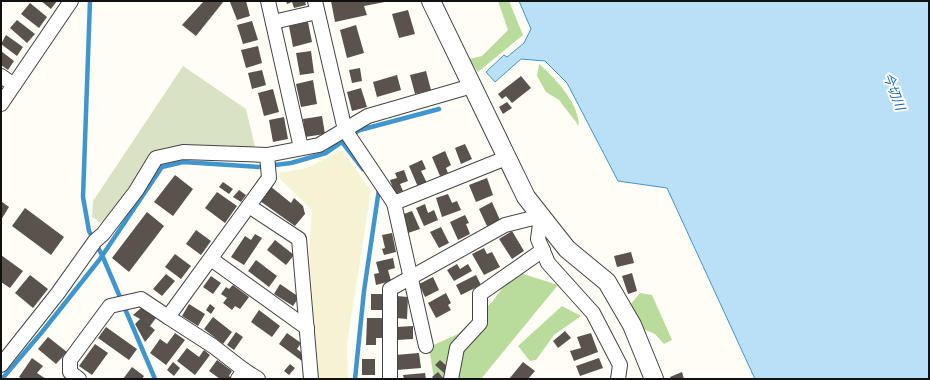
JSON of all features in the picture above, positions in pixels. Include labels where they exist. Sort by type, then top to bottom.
[{"type":"street","points":[[1,104],[71,1]]},
{"type":"street","points":[[268,1],[301,148]]},
{"type":"street","points":[[431,1],[526,197],[567,249],[607,282],[632,325],[654,379]]},
{"type":"street","points":[[273,22],[316,7],[345,130],[394,203],[426,346]]},
{"type":"street","points":[[1,76],[14,85]]},
{"type":"street","points":[[1,365],[66,282],[95,241],[103,234],[136,191],[156,158],[183,152],[267,155],[319,145],[368,116],[472,86]]},
{"type":"street","points":[[168,317],[269,178],[267,155]]},
{"type":"street","points":[[394,203],[506,158]]},
{"type":"street","points":[[249,206],[299,239],[311,379]]},
{"type":"street","points":[[540,216],[538,239],[548,263],[593,313],[620,365],[618,379]]},
{"type":"street","points":[[390,379],[390,289],[505,225],[540,216]]},
{"type":"street","points":[[451,379],[457,348],[480,322],[480,294],[543,250]]},
{"type":"street","points":[[211,259],[307,328]]},
{"type":"street","points":[[80,379],[70,372],[70,360],[110,306],[141,299],[213,346],[241,374],[258,379]]},
{"type":"shaded area","points":[[342,150],[371,191],[347,344],[348,379],[319,379],[309,252],[312,210],[279,178],[279,173],[307,168]]},
{"type":"green space","points":[[498,1],[509,1],[523,35],[478,72],[469,59],[482,56],[508,30]]},
{"type":"green space","points":[[539,64],[552,76],[571,100],[578,117],[579,126],[559,100],[546,92],[537,76]]},
{"type":"green space","points":[[183,66],[246,109],[255,147],[155,152],[142,165],[128,194],[101,223],[92,217],[93,201]]},
{"type":"green space","points":[[520,273],[558,285],[481,379],[434,379],[429,347],[458,334],[493,301],[505,284]]},
{"type":"green space","points":[[640,293],[652,295],[672,340],[664,344],[655,334],[641,328],[630,305]]},
{"type":"green space","points":[[562,306],[581,316],[554,335],[536,360],[530,361],[518,346]]},
{"type":"water","name":"今切川","points":[[519,1],[929,1],[929,379],[755,379],[667,188],[618,181],[567,83],[545,61],[521,59],[495,82],[486,72],[504,55],[507,57],[524,43],[531,29]]},
{"type":"building","points":[[41,1],[57,1],[51,9]]},
{"type":"building","points":[[204,1],[224,1],[196,36],[182,25]]},
{"type":"building","points":[[246,1],[250,16],[237,20],[230,2]]},
{"type":"building","points":[[286,1],[305,1],[306,5],[294,8],[292,2],[287,4]]},
{"type":"building","points":[[331,1],[385,2],[364,6],[367,15],[335,22]]},
{"type":"building","points":[[30,3],[47,17],[39,28],[21,14]]},
{"type":"building","points":[[408,10],[415,34],[399,38],[392,14]]},
{"type":"building","points":[[17,20],[35,34],[27,43],[10,28]]},
{"type":"building","points":[[252,21],[258,40],[243,44],[237,25]]},
{"type":"building","points":[[308,22],[312,42],[293,47],[289,26]]},
{"type":"building","points":[[356,25],[364,53],[347,58],[340,30]]},
{"type":"building","points":[[6,35],[23,47],[17,56],[1,44]]},
{"type":"building","points":[[258,46],[262,63],[246,68],[241,50]]},
{"type":"building","points":[[1,51],[14,61],[8,70],[1,65]]},
{"type":"building","points":[[311,51],[314,73],[300,75],[296,53]]},
{"type":"building","points":[[360,68],[362,81],[352,83],[349,70]]},
{"type":"building","points":[[262,70],[266,85],[252,89],[248,73]]},
{"type":"building","points":[[426,71],[431,90],[415,94],[410,75]]},
{"type":"building","points":[[397,75],[401,90],[377,97],[373,82]]},
{"type":"building","points":[[521,76],[531,88],[512,103],[506,96],[502,99],[498,94]]},
{"type":"building","points":[[313,80],[317,104],[301,107],[296,84]]},
{"type":"building","points":[[361,88],[367,107],[352,111],[347,92]]},
{"type":"building","points":[[273,89],[279,112],[264,116],[258,93]]},
{"type":"building","points":[[507,102],[512,108],[503,114],[499,107]]},
{"type":"building","points":[[322,116],[325,134],[305,137],[303,119]]},
{"type":"building","points":[[284,117],[288,139],[273,142],[269,120]]},
{"type":"building","points":[[465,144],[472,159],[461,164],[455,148]]},
{"type":"building","points":[[445,151],[451,165],[446,168],[448,173],[440,176],[432,157]]},
{"type":"building","points":[[422,160],[426,169],[421,171],[427,183],[418,187],[409,166]]},
{"type":"building","points":[[404,170],[408,181],[400,184],[403,191],[395,194],[390,180],[397,178],[395,173]]},
{"type":"building","points":[[175,175],[193,189],[173,216],[154,202]]},
{"type":"building","points":[[487,178],[493,195],[476,202],[469,185]]},
{"type":"building","points":[[223,182],[233,189],[229,194],[219,187]]},
{"type":"building","points":[[270,186],[291,203],[294,198],[303,206],[305,214],[295,226],[260,201]]},
{"type":"building","points":[[239,190],[246,195],[241,202],[233,197]]},
{"type":"building","points":[[217,192],[237,206],[225,223],[205,208]]},
{"type":"building","points":[[448,194],[452,203],[457,201],[461,210],[442,217],[436,198]]},
{"type":"building","points":[[1,201],[9,207],[1,220]]},
{"type":"building","points":[[492,202],[500,220],[487,226],[479,209]]},
{"type":"building","points":[[425,204],[428,213],[434,210],[438,220],[424,226],[416,208]]},
{"type":"building","points":[[25,208],[64,237],[51,255],[12,226]]},
{"type":"building","points":[[412,211],[420,229],[408,233],[401,215]]},
{"type":"building","points":[[147,212],[164,226],[129,272],[112,258]]},
{"type":"building","points":[[465,215],[469,223],[466,224],[470,234],[458,240],[450,222]]},
{"type":"building","points":[[441,227],[449,243],[439,248],[430,232]]},
{"type":"building","points":[[196,230],[211,241],[201,255],[186,244]]},
{"type":"building","points":[[512,231],[524,251],[512,259],[499,239]]},
{"type":"building","points":[[392,233],[396,252],[384,255],[382,249],[385,248],[382,235]]},
{"type":"building","points":[[255,234],[262,238],[244,265],[231,257],[245,236],[251,240]]},
{"type":"building","points":[[275,240],[294,255],[286,265],[267,250]]},
{"type":"building","points":[[484,248],[487,254],[492,252],[500,267],[484,275],[472,254]]},
{"type":"building","points":[[631,252],[634,263],[617,267],[614,256]]},
{"type":"building","points":[[175,254],[191,266],[181,279],[165,267]]},
{"type":"building","points":[[1,255],[23,271],[10,288],[1,282]]},
{"type":"building","points":[[393,258],[395,268],[388,270],[391,281],[376,285],[374,274],[379,273],[376,262]]},
{"type":"building","points":[[256,260],[277,276],[269,287],[248,271]]},
{"type":"building","points":[[457,264],[460,269],[468,264],[472,271],[454,281],[447,270]]},
{"type":"building","points":[[632,273],[637,291],[628,294],[622,276]]},
{"type":"building","points":[[166,274],[175,281],[162,296],[153,289]]},
{"type":"building","points":[[30,275],[48,289],[33,308],[15,293]]},
{"type":"building","points":[[476,275],[481,285],[461,295],[456,285]]},
{"type":"building","points":[[211,276],[221,283],[213,294],[203,287]]},
{"type":"building","points":[[433,277],[439,290],[425,297],[419,284]]},
{"type":"building","points":[[280,284],[299,297],[293,306],[274,294]]},
{"type":"building","points":[[233,285],[249,297],[240,309],[235,306],[232,310],[223,303],[227,298],[221,294],[226,287],[229,289]]},
{"type":"building","points":[[446,293],[451,303],[448,305],[451,310],[436,318],[428,303]]},
{"type":"building","points":[[371,294],[383,294],[382,310],[371,310]]},
{"type":"building","points":[[397,296],[408,297],[407,319],[396,318]]},
{"type":"building","points":[[189,304],[205,314],[198,326],[182,316]]},
{"type":"building","points":[[210,304],[215,308],[211,314],[206,310]]},
{"type":"building","points":[[141,308],[156,318],[150,326],[155,330],[145,342],[135,324],[140,319],[133,315]]},
{"type":"building","points":[[259,310],[280,326],[272,337],[251,322]]},
{"type":"building","points":[[213,317],[232,332],[223,344],[204,329]]},
{"type":"building","points":[[367,318],[383,318],[382,338],[376,338],[376,345],[366,345]]},
{"type":"building","points":[[413,326],[413,339],[397,340],[396,327]]},
{"type":"building","points":[[106,327],[137,349],[129,360],[98,338]]},
{"type":"building","points":[[565,331],[571,338],[558,348],[553,341]]},
{"type":"building","points":[[236,332],[243,337],[234,350],[227,345]]},
{"type":"building","points":[[175,333],[185,340],[166,365],[150,353],[160,339],[167,344]]},
{"type":"building","points":[[287,333],[301,343],[297,349],[306,356],[302,361],[279,344]]},
{"type":"building","points":[[591,333],[598,352],[574,361],[570,351],[581,348],[577,337]]},
{"type":"building","points":[[48,337],[67,352],[56,364],[38,349]]},
{"type":"building","points":[[95,344],[108,353],[92,375],[79,366]]},
{"type":"building","points":[[187,348],[199,357],[204,350],[210,355],[195,375],[177,361]]},
{"type":"building","points":[[419,353],[421,368],[397,370],[395,355]]},
{"type":"building","points":[[32,358],[43,366],[37,373],[46,379],[22,379],[19,377]]},
{"type":"building","points":[[599,358],[603,368],[580,376],[576,366]]},
{"type":"building","points":[[362,359],[375,359],[375,375],[362,375]]},
{"type":"building","points":[[217,360],[232,371],[229,376],[232,379],[220,379],[209,371]]},
{"type":"building","points":[[440,360],[449,368],[444,373],[435,365]]},
{"type":"building","points":[[173,362],[180,368],[174,376],[167,370]]},
{"type":"building","points":[[523,362],[535,371],[528,379],[509,379]]},
{"type":"building","points":[[290,364],[295,368],[289,375],[284,371]]},
{"type":"building","points":[[132,367],[144,376],[142,379],[123,379]]},
{"type":"building","points":[[438,372],[444,379],[434,379],[432,377]]},
{"type":"building","points":[[682,372],[684,379],[671,379],[670,377]]},
{"type":"building","points":[[425,373],[426,379],[404,379],[403,375]]},
{"type":"waterway","points":[[90,1],[83,197],[89,231],[102,255],[155,379]]},
{"type":"waterway","points":[[351,135],[360,130],[439,109]]},
{"type":"waterway","points":[[2,379],[42,332],[100,259],[162,167],[183,162],[258,167],[291,163],[326,153],[342,142],[363,169]]},
{"type":"waterway","points":[[355,379],[364,291],[379,189],[378,187]]}]
